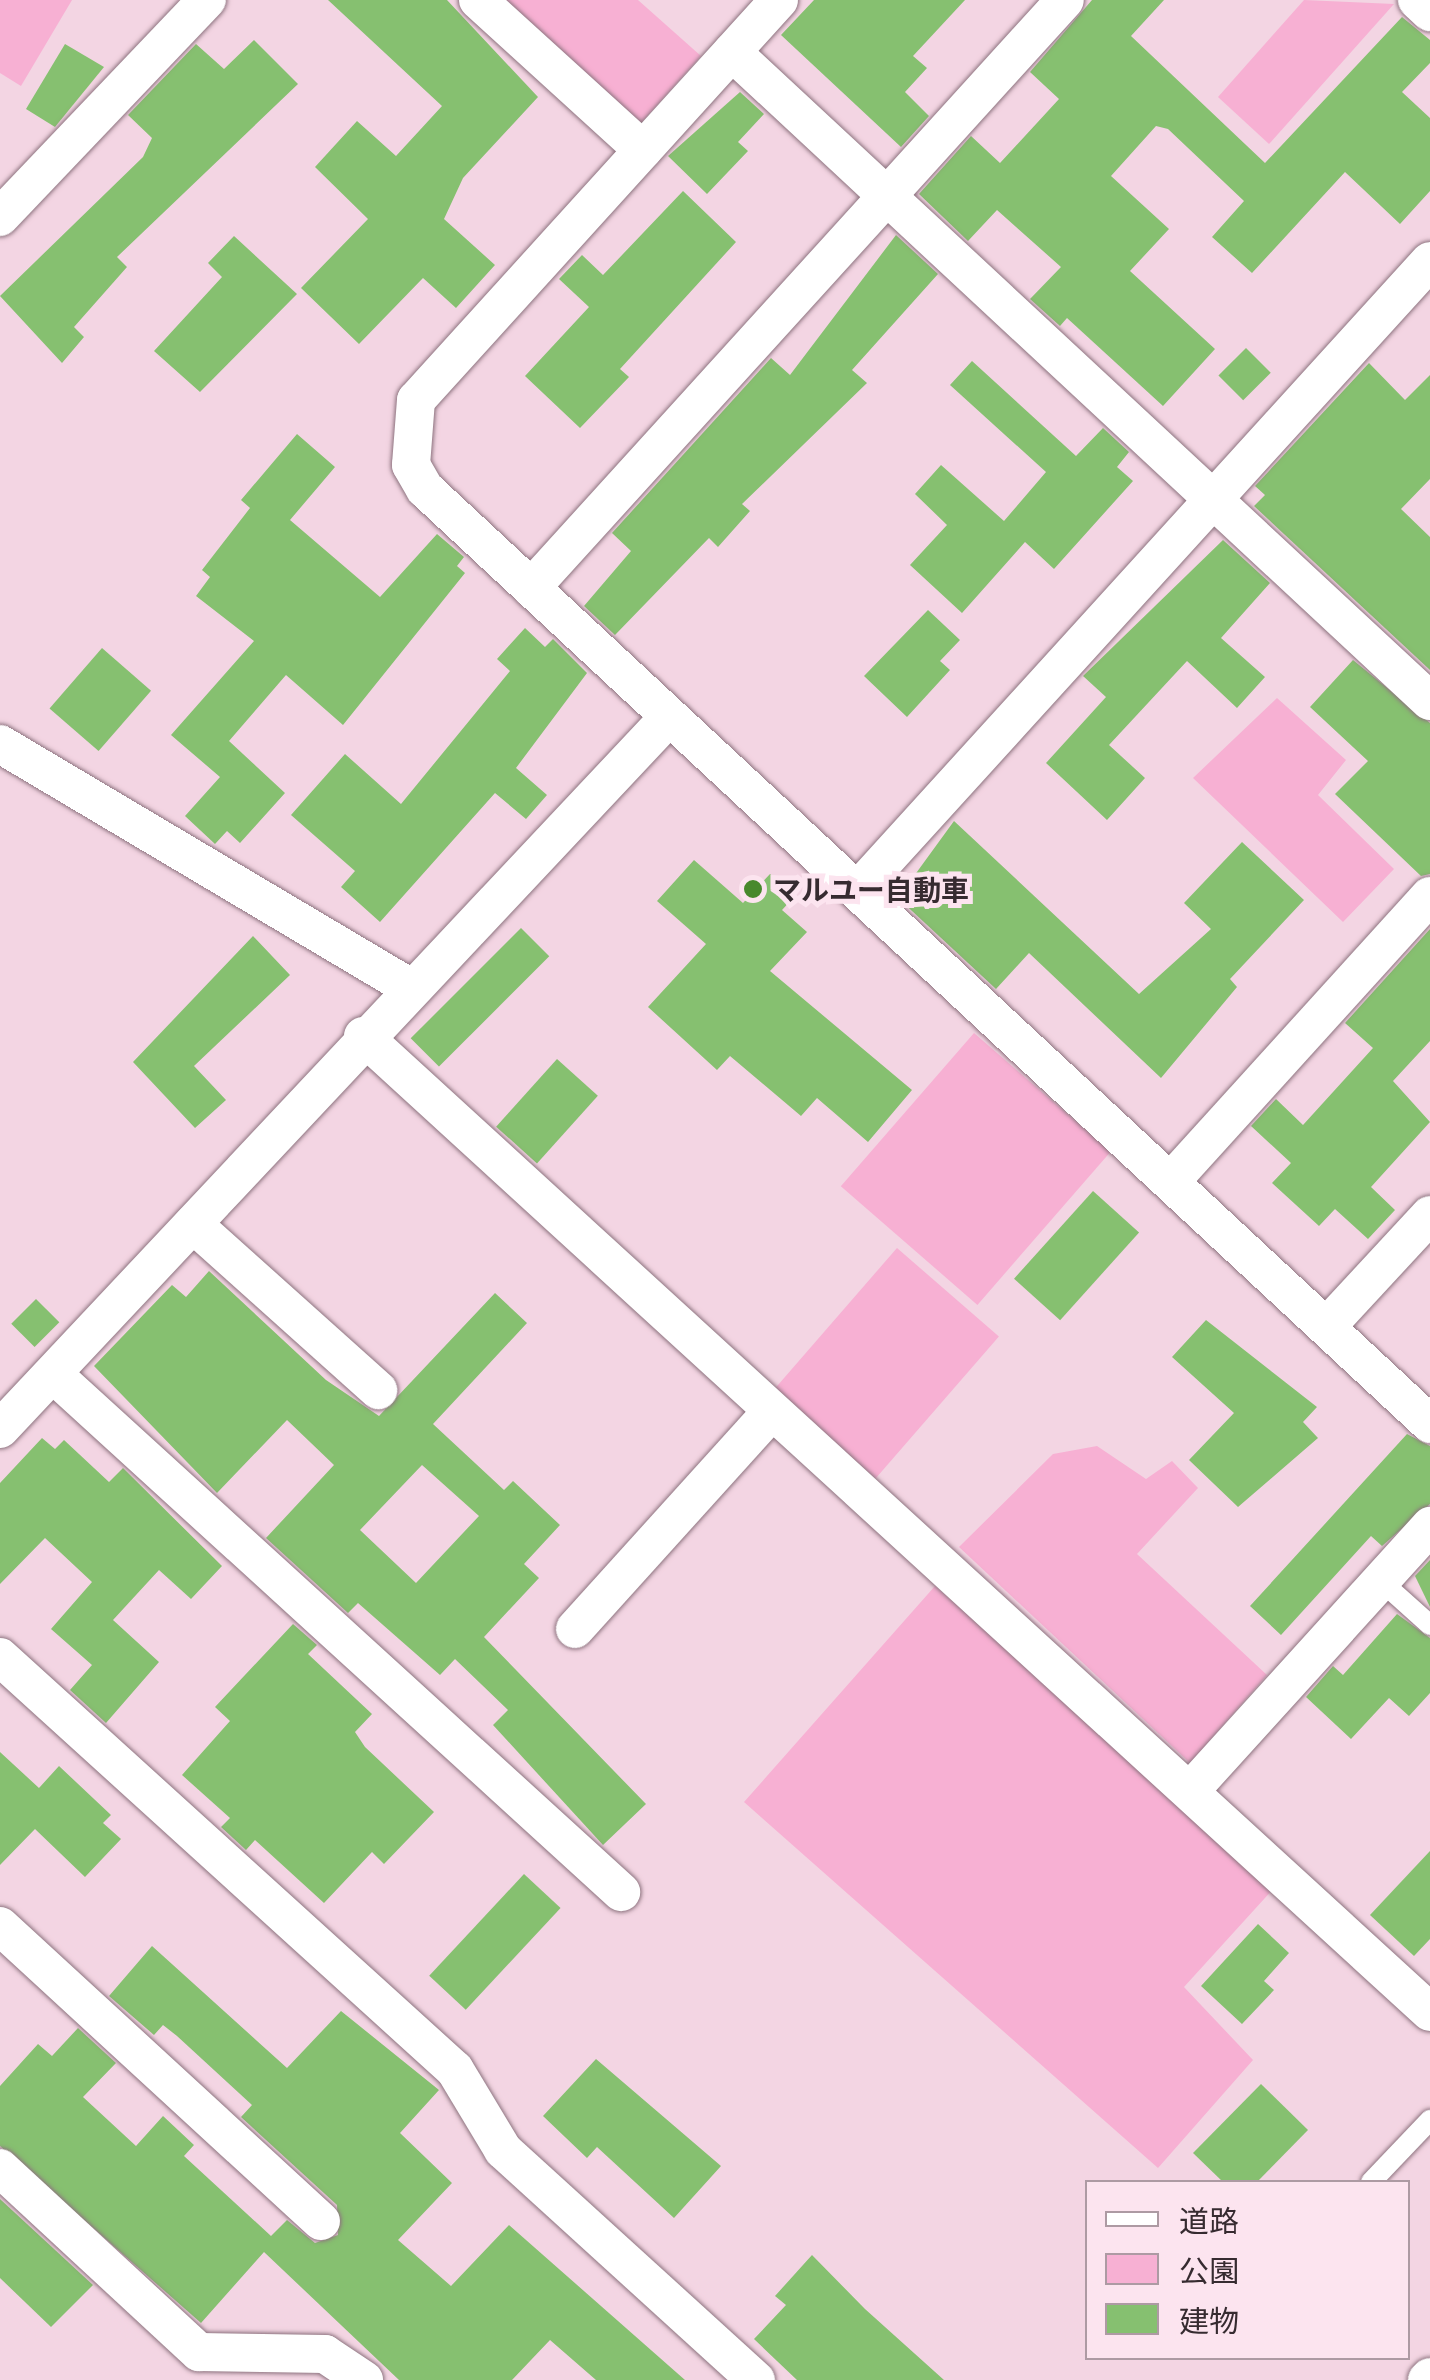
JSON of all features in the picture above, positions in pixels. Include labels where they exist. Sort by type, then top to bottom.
[{"type":"street","points":[[0,217],[207,0]]},
{"type":"street","points":[[478,0],[643,150]]},
{"type":"street","points":[[779,0],[416,400],[408,424],[411,466],[425,489],[668,718],[1330,1323],[1430,1424]]},
{"type":"street","points":[[531,588],[1065,0]]},
{"type":"street","points":[[1417,0],[1430,12]]},
{"type":"street","points":[[732,52],[1214,494],[1430,701]]},
{"type":"street","points":[[858,890],[1214,494],[1430,261]]},
{"type":"street","points":[[0,1429],[363,1036],[668,718]]},
{"type":"street","points":[[0,744],[412,988]]},
{"type":"street","points":[[1173,1179],[1430,896]]},
{"type":"street","points":[[363,1036],[1430,2012]]},
{"type":"street","points":[[1330,1323],[1430,1214]]},
{"type":"street","points":[[193,1224],[378,1390]]},
{"type":"street","points":[[53,1374],[621,1892]]},
{"type":"street","points":[[575,1629],[771,1412]]},
{"type":"street","points":[[1190,1792],[1430,1526]]},
{"type":"street","points":[[0,1656],[455,2070],[503,2150],[756,2380]]},
{"type":"street","points":[[0,1926],[321,2221]]},
{"type":"street","points":[[0,2168],[198,2352],[325,2354],[364,2380]]},
{"type":"lane","points":[[1381,1582],[1430,1625]]},
{"type":"lane","points":[[1373,2180],[1430,2120]]},
{"type":"green space","points":[[0,0],[72,0],[21,86],[0,73]]},
{"type":"green space","points":[[504,0],[638,0],[701,56],[640,124]]},
{"type":"green space","points":[[1304,0],[1394,4],[1269,144],[1218,97]]},
{"type":"green space","points":[[1277,698],[1346,760],[1318,795],[1394,869],[1343,922],[1193,778]]},
{"type":"green space","points":[[974,1033],[1111,1152],[977,1305],[841,1186]]},
{"type":"green space","points":[[897,1248],[999,1337],[876,1478],[774,1390]]},
{"type":"green space","points":[[1097,1446],[1146,1479],[1172,1461],[1198,1488],[1137,1554],[1267,1675],[1190,1763],[959,1547],[1053,1454]]},
{"type":"green space","points":[[935,1586],[1274,1888],[1184,1987],[1253,2060],[1158,2168],[744,1802]]},
{"type":"building","points":[[328,0],[447,0],[538,97],[463,178],[444,219],[495,265],[456,308],[423,278],[359,344],[301,288],[368,219],[315,167],[357,121],[396,156],[442,106]]},
{"type":"building","points":[[814,0],[965,0],[913,56],[927,68],[905,92],[929,116],[901,147],[781,35]]},
{"type":"building","points":[[1092,0],[1164,0],[1131,36],[1265,163],[1402,17],[1430,40],[1430,63],[1402,92],[1430,118],[1430,191],[1400,224],[1345,172],[1252,273],[1212,237],[1244,201],[1168,129],[1156,126],[1111,176],[1169,229],[1130,271],[1215,349],[1163,406],[1067,318],[1060,326],[1030,299],[1061,267],[997,210],[968,241],[919,194],[971,136],[1000,163],[1059,99],[1030,72]]},
{"type":"building","points":[[254,40],[298,84],[117,257],[127,267],[74,327],[84,337],[62,363],[0,296],[143,157],[152,138],[128,115],[196,44],[224,69]]},
{"type":"building","points":[[65,44],[104,67],[55,127],[26,109]]},
{"type":"building","points":[[740,92],[764,114],[738,142],[748,151],[707,194],[668,156]]},
{"type":"building","points":[[683,191],[736,242],[620,369],[629,377],[580,428],[525,376],[589,307],[559,279],[582,255],[603,275]]},
{"type":"building","points":[[896,235],[938,274],[852,370],[867,383],[742,504],[750,511],[718,547],[709,538],[615,635],[584,606],[631,551],[612,533],[771,358],[790,375]]},
{"type":"building","points":[[234,236],[297,294],[200,392],[154,351],[222,277],[208,263]]},
{"type":"building","points":[[1246,348],[1271,373],[1243,400],[1218,376]]},
{"type":"building","points":[[972,361],[1076,456],[1103,428],[1129,452],[1117,467],[1133,481],[1054,569],[1025,542],[962,613],[910,565],[947,525],[915,494],[941,465],[1004,521],[1046,472],[950,385]]},
{"type":"building","points":[[1369,363],[1405,400],[1430,375],[1430,479],[1401,509],[1430,537],[1430,670],[1254,506],[1265,495],[1255,486]]},
{"type":"building","points":[[297,434],[335,467],[290,520],[380,597],[437,534],[464,557],[457,566],[465,573],[343,725],[286,675],[229,741],[285,793],[240,843],[227,831],[215,844],[185,816],[220,777],[171,735],[254,641],[196,596],[210,577],[202,570],[250,508],[241,500]]},
{"type":"building","points":[[1223,540],[1270,583],[1221,638],[1265,677],[1237,708],[1187,661],[1109,745],[1145,778],[1107,820],[1046,763],[1106,697],[1083,676]]},
{"type":"building","points":[[928,610],[960,640],[940,661],[950,670],[907,717],[864,676]]},
{"type":"building","points":[[525,628],[545,647],[553,639],[587,673],[516,768],[547,795],[526,819],[495,793],[380,922],[341,887],[355,871],[291,815],[345,754],[401,804],[510,671],[497,659]]},
{"type":"building","points":[[102,648],[151,691],[99,751],[50,708]]},
{"type":"building","points":[[1353,660],[1430,723],[1430,874],[1421,876],[1335,794],[1368,761],[1310,707]]},
{"type":"building","points":[[954,821],[1139,994],[1211,929],[1184,903],[1242,842],[1304,900],[1230,979],[1237,987],[1161,1078],[1029,953],[996,989],[898,898]]},
{"type":"building","points":[[694,860],[743,903],[770,874],[794,897],[782,910],[807,932],[770,971],[912,1090],[868,1142],[817,1098],[801,1116],[730,1056],[717,1070],[648,1007],[706,944],[657,901]]},
{"type":"building","points":[[521,928],[549,956],[439,1067],[411,1038]]},
{"type":"building","points":[[1430,929],[1430,1041],[1393,1081],[1430,1122],[1371,1187],[1395,1210],[1368,1239],[1335,1209],[1319,1226],[1272,1183],[1291,1163],[1251,1126],[1276,1099],[1303,1125],[1373,1048],[1345,1023]]},
{"type":"building","points":[[253,936],[290,975],[194,1066],[226,1100],[195,1128],[133,1062]]},
{"type":"building","points":[[557,1059],[598,1096],[537,1163],[496,1127]]},
{"type":"building","points":[[1093,1191],[1139,1232],[1060,1320],[1014,1279]]},
{"type":"building","points":[[209,1271],[326,1380],[379,1416],[495,1293],[527,1323],[433,1424],[504,1490],[513,1481],[560,1525],[524,1564],[539,1578],[484,1637],[646,1804],[603,1845],[493,1725],[508,1710],[455,1659],[440,1675],[358,1603],[348,1613],[266,1538],[334,1465],[287,1420],[217,1493],[94,1366],[172,1285],[186,1297]],"holes":[[[422,1465],[479,1516],[416,1583],[360,1530]]]},
{"type":"building","points":[[36,1299],[59,1322],[35,1347],[11,1324]]},
{"type":"building","points":[[1206,1320],[1317,1407],[1303,1422],[1318,1438],[1238,1507],[1189,1460],[1234,1413],[1172,1357]]},
{"type":"building","points":[[1407,1434],[1430,1446],[1430,1504],[1382,1546],[1371,1536],[1281,1635],[1250,1606]]},
{"type":"building","points":[[42,1438],[55,1449],[64,1440],[109,1482],[123,1468],[222,1566],[191,1599],[159,1570],[113,1620],[159,1662],[106,1723],[70,1690],[92,1665],[51,1629],[92,1582],[45,1538],[0,1584],[0,1483]]},
{"type":"building","points":[[1430,1560],[1430,1607],[1415,1576]]},
{"type":"building","points":[[1397,1614],[1430,1638],[1430,1693],[1409,1716],[1389,1698],[1351,1739],[1306,1697],[1333,1666],[1343,1675]]},
{"type":"building","points":[[293,1624],[317,1645],[308,1654],[372,1714],[355,1732],[365,1747],[434,1812],[384,1864],[372,1852],[324,1903],[255,1840],[246,1850],[221,1827],[230,1818],[182,1775],[230,1721],[215,1707]]},
{"type":"building","points":[[0,1752],[39,1788],[59,1766],[111,1815],[103,1823],[121,1839],[85,1877],[35,1829],[0,1865]]},
{"type":"building","points":[[1430,1851],[1430,1939],[1414,1956],[1370,1915]]},
{"type":"building","points":[[524,1874],[561,1908],[466,2010],[429,1976]]},
{"type":"building","points":[[1258,1924],[1289,1953],[1264,1981],[1274,1990],[1242,2024],[1201,1986]]},
{"type":"building","points":[[152,1946],[287,2068],[341,2011],[439,2090],[400,2133],[452,2183],[398,2240],[451,2286],[509,2225],[685,2380],[596,2380],[550,2340],[512,2380],[399,2380],[264,2252],[201,2323],[0,2146],[0,2086],[38,2044],[52,2056],[78,2028],[116,2063],[83,2097],[136,2146],[163,2116],[194,2145],[184,2156],[271,2236],[287,2220],[315,2243],[338,2235],[337,2205],[241,2117],[252,2105],[163,2025],[154,2035],[109,1996]]},
{"type":"building","points":[[596,2059],[721,2166],[674,2218],[597,2147],[587,2158],[543,2116]]},
{"type":"building","points":[[1261,2084],[1308,2130],[1259,2180],[1221,2180],[1193,2153]]},
{"type":"building","points":[[0,2199],[93,2285],[51,2327],[0,2278]]},
{"type":"building","points":[[812,2255],[944,2380],[797,2380],[754,2339],[786,2305],[775,2296]]},
{"type":"place","name":"マルユー自動車","points":[[753,889]]}]
